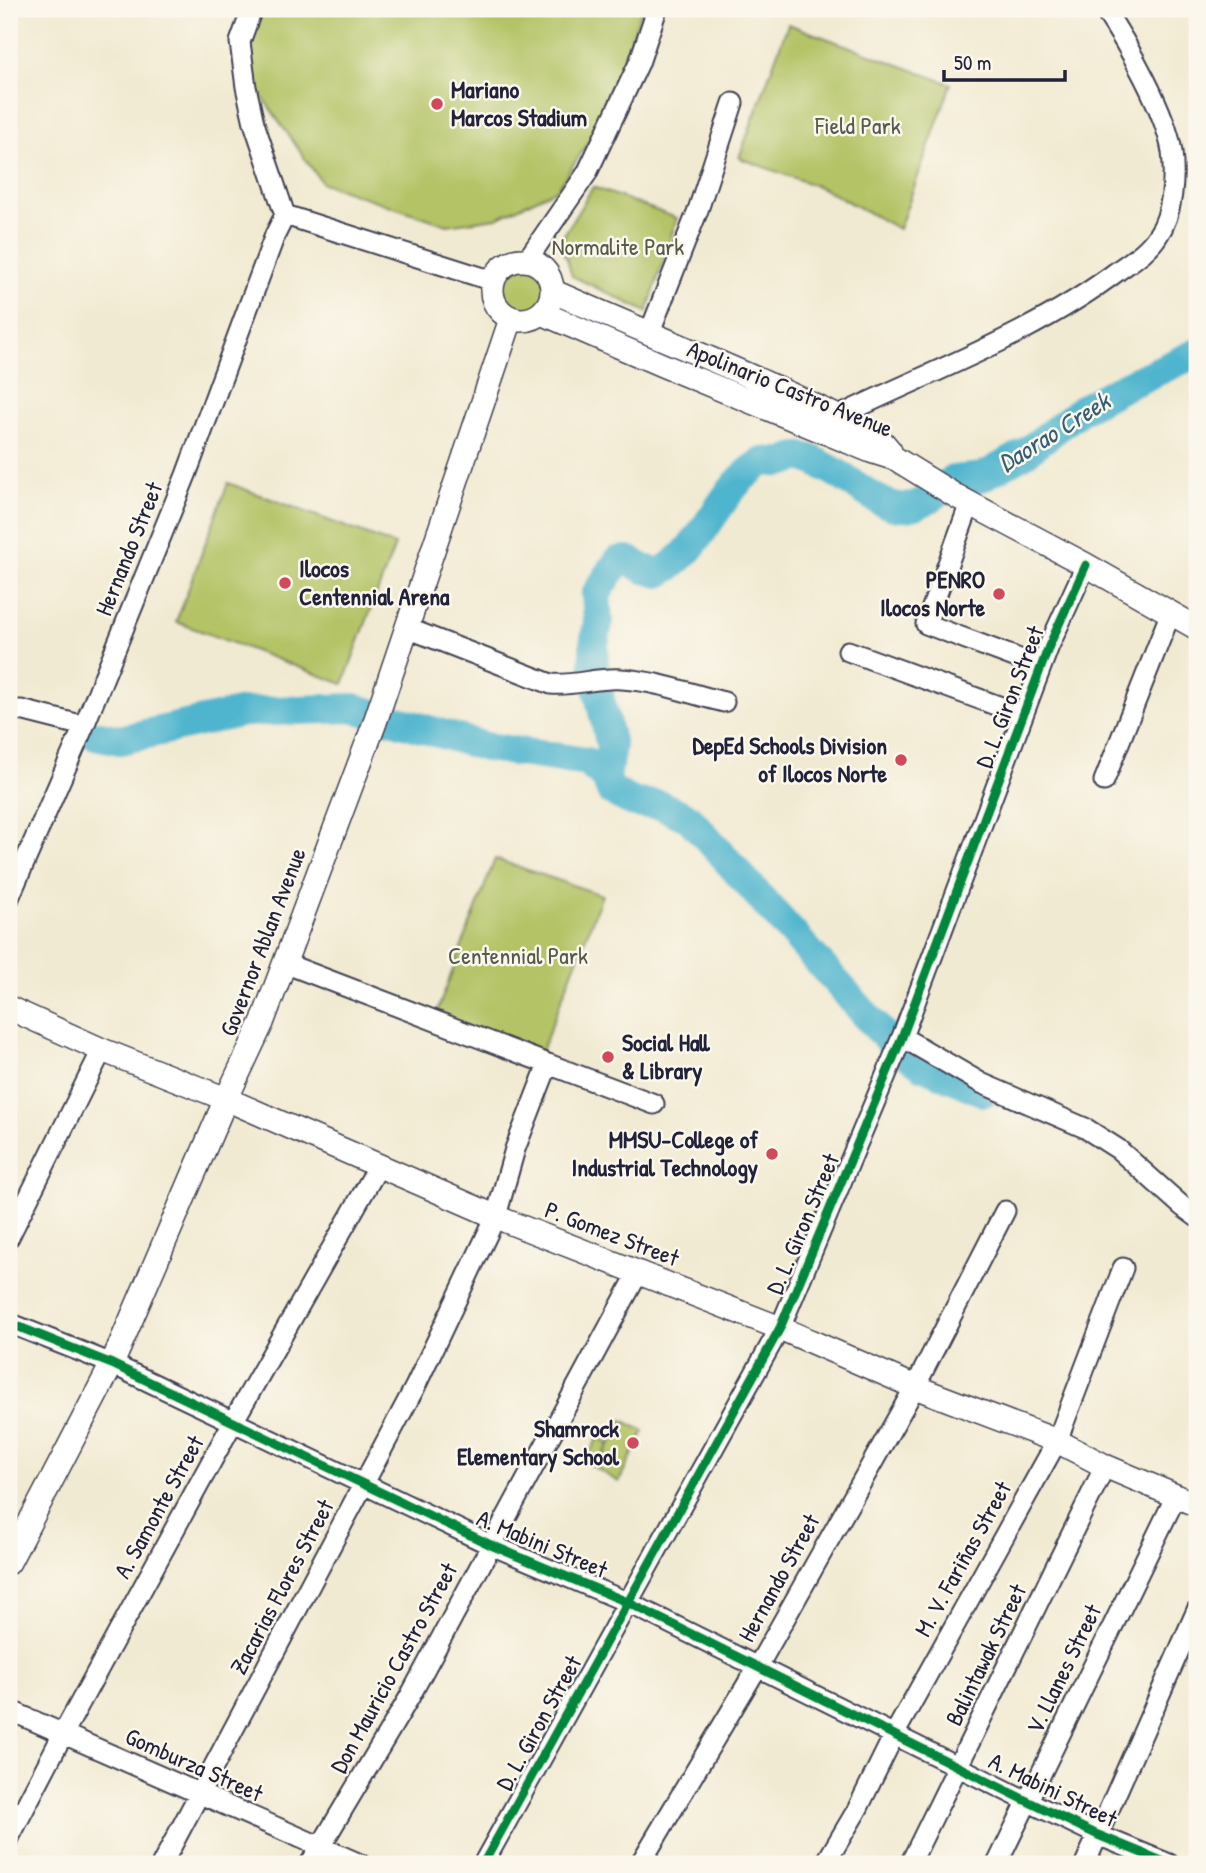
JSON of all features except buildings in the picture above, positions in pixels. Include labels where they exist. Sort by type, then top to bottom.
[{"type":"main road","points":[[527,260],[542,268],[551,282],[551,299],[542,313],[528,320],[511,319],[497,308],[491,290],[493,281],[497,273],[510,262],[527,260]]},
{"type":"main road","name":"Apolinario Castro Avenue","points":[[552,291],[784,390],[838,416],[879,438],[896,459]]},
{"type":"main road","name":"Apolinario Castro Avenue","points":[[542,313],[662,365],[896,459]]},
{"type":"main road","name":"Governor Ablan Avenue","points":[[9,1562],[111,1364],[226,1099],[262,1023],[377,716],[511,319]]},
{"type":"main road","points":[[896,459],[963,500],[1197,628]]},
{"type":"main road","name":"P. Gomez Street","points":[[9,1008],[496,1216],[780,1328],[915,1387],[1056,1441],[1105,1466],[1197,1505]]},
{"type":"street","points":[[252,9],[240,42],[246,87],[254,123],[285,215],[493,281]]},
{"type":"street","points":[[527,260],[587,173],[639,63],[657,9]]},
{"type":"street","points":[[817,427],[1020,332],[1108,278],[1145,251],[1159,234],[1168,212],[1172,152],[1157,106],[1104,9]]},
{"type":"street","points":[[649,334],[698,210],[733,103]]},
{"type":"street","name":"Hernando Street","points":[[9,898],[84,726],[186,475],[275,235],[285,215]]},
{"type":"street","points":[[963,500],[926,624],[1041,667]]},
{"type":"street","name":"D. L. Giron Street","points":[[483,1864],[780,1328],[902,1037],[1041,667],[1086,565]]},
{"type":"street","points":[[1104,781],[1171,612]]},
{"type":"street","points":[[407,628],[551,684],[598,680],[636,681],[724,702]]},
{"type":"street","points":[[848,651],[1023,715]]},
{"type":"street","points":[[9,710],[21,710],[84,726]]},
{"type":"street","points":[[284,963],[654,1104]]},
{"type":"street","points":[[902,1037],[981,1083],[1085,1128],[1118,1149],[1197,1217]]},
{"type":"street","points":[[9,1237],[102,1050]]},
{"type":"street","name":"Zacarias Flores Street","points":[[162,1864],[415,1387],[496,1216],[515,1149],[548,1064]]},
{"type":"street","name":"A. Samonte Street","points":[[9,1838],[233,1422],[378,1167]]},
{"type":"street","name":"Hernando Street","points":[[640,1864],[758,1666],[915,1387],[1005,1211]]},
{"type":"street","name":"M. V. Fariñas Street","points":[[825,1864],[857,1810],[895,1733],[1056,1441],[1123,1268]]},
{"type":"street","name":"Don Mauricio Castro Street","points":[[315,1856],[409,1698],[638,1273]]},
{"type":"street","name":"A. Mabini Street","points":[[9,1323],[111,1364],[491,1545],[627,1602],[1027,1801],[1098,1835],[1169,1864]]},
{"type":"street","name":"Balintawak Street","points":[[910,1864],[1105,1466]]},
{"type":"street","name":"V. Llanes Street","points":[[998,1864],[1176,1496]]},
{"type":"street","points":[[1085,1864],[1197,1610]]},
{"type":"street","name":"Gomburza Street","points":[[9,1710],[199,1795],[315,1856],[360,1864]]},
{"type":"green space","name":"Mariano Marcos Stadium","points":[[256,9],[642,9],[599,127],[557,189],[497,218],[447,225],[322,183],[251,81],[248,43]]},
{"type":"green space","name":"Field Park","points":[[788,24],[951,84],[899,229],[822,188],[739,158]]},
{"type":"green space","name":"Normalite Park","points":[[593,187],[677,218],[647,312],[572,276],[567,259],[558,245]]},
{"type":"green space","points":[[523,264],[541,271],[548,289],[541,307],[523,314],[505,307],[498,289],[505,271]]},
{"type":"green space","name":"Ilocos Centennial Arena","points":[[228,483],[395,545],[343,684],[176,622]]},
{"type":"green space","name":"Centennial Park","points":[[495,859],[602,895],[540,1055],[435,1017]]},
{"type":"green space","points":[[622,1420],[644,1431],[619,1482],[597,1469]]},
{"type":"green space","points":[[598,1437],[609,1443],[596,1468],[585,1462]]},
{"type":"waterway","name":"Daorao Creek","points":[[606,778],[611,746],[594,673],[594,644],[598,622],[596,594],[618,561],[628,560],[644,569],[659,573],[674,563],[687,551],[729,493],[765,461],[782,462],[806,457],[888,504],[902,507],[917,505],[953,480],[982,477],[1025,453],[1082,409],[1197,353]]},
{"type":"waterway","points":[[95,735],[120,740],[243,712],[354,708],[486,747],[587,762],[606,778],[611,791],[635,803],[660,805],[689,818],[891,1043]]},
{"type":"waterway","points":[[909,1056],[924,1066],[984,1092]]},
{"type":"cycle path","points":[[483,1864],[780,1328],[902,1037],[1049,646],[1086,565]]},
{"type":"cycle path","points":[[9,1323],[112,1364],[491,1545],[627,1602],[1027,1801],[1098,1835],[1169,1864]]},
{"type":"place","name":"Mariano Marcos Stadium","points":[[437,104]]},
{"type":"place","name":"Ilocos Centennial Arena","points":[[285,583]]},
{"type":"place","name":"PENRO Ilocos Norte","points":[[999,594]]},
{"type":"place","name":"DepEd Schools Division of Ilocos Norte","points":[[901,760]]},
{"type":"place","name":"Social Hall & Library","points":[[608,1057]]},
{"type":"place","name":"MMSU-College of Industrial Technology","points":[[772,1154]]},
{"type":"place","name":"Shamrock Elementary School","points":[[633,1443]]}]
